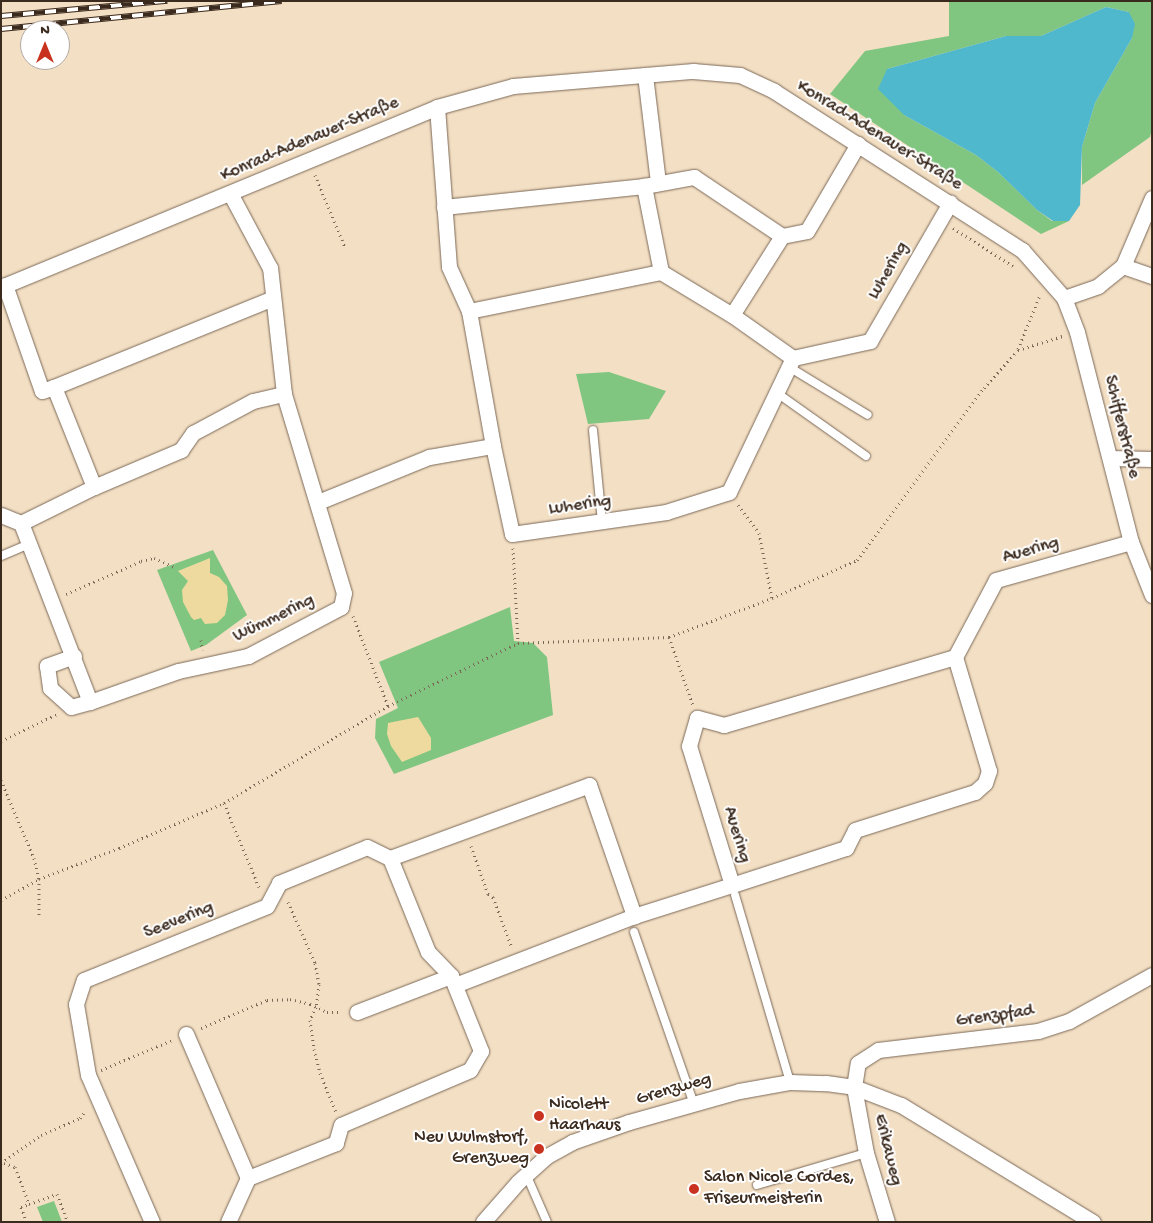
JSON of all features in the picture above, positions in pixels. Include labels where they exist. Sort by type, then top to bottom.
[{"type":"street","name":"Konrad-Adenauer-Straße","points":[[3,286],[436,107],[513,86],[712,71],[740,75],[774,91],[950,203],[1022,250],[1064,298]]},
{"type":"street","points":[[645,75],[651,184],[661,272]]},
{"type":"street","points":[[436,107],[449,267],[469,310],[493,446],[512,534]]},
{"type":"street","points":[[444,207],[651,184],[694,177],[782,236],[807,231],[858,144]]},
{"type":"street","points":[[230,193],[270,268],[284,394],[344,592]]},
{"type":"street","points":[[1064,298],[1098,286],[1123,266],[1152,198]]},
{"type":"street","name":"Luhering","points":[[791,363],[870,341],[950,203]]},
{"type":"street","points":[[732,315],[782,236]]},
{"type":"street","points":[[1123,266],[1152,276]]},
{"type":"street","points":[[469,310],[661,272],[732,315],[791,363],[729,492]]},
{"type":"street","points":[[3,286],[42,392],[273,298]]},
{"type":"street","name":"Schifferstraße","points":[[1064,298],[1077,332],[1131,542],[1152,595]]},
{"type":"street","points":[[54,387],[94,487]]},
{"type":"street","points":[[21,523],[94,487],[181,450],[193,432],[253,402],[284,394]]},
{"type":"street","points":[[318,502],[428,457],[493,446]]},
{"type":"street","points":[[1110,458],[1152,459]]},
{"type":"street","name":"Luhering","points":[[512,534],[666,512],[729,492]]},
{"type":"street","points":[[1,515],[21,523],[74,656],[90,702]]},
{"type":"street","name":"Auering","points":[[697,718],[689,746],[734,890],[846,848],[855,830],[975,792],[985,783],[989,771],[954,657],[996,580],[1131,542]]},
{"type":"street","name":"Wümmering","points":[[71,707],[178,671],[248,656],[341,607],[344,592]]},
{"type":"street","points":[[71,707],[50,688],[47,666],[74,656]]},
{"type":"street","points":[[697,718],[724,726],[954,657]]},
{"type":"street","points":[[390,858],[589,785],[634,916]]},
{"type":"street","points":[[228,1222],[248,1178],[336,1143],[341,1125],[470,1070],[481,1051],[453,980],[428,952],[390,858],[367,846],[279,883],[267,906]]},
{"type":"street","points":[[357,1012],[516,960],[634,916],[734,890]]},
{"type":"street","name":"Seevering","points":[[152,1222],[88,1075],[76,1004],[84,980],[267,906]]},
{"type":"street","name":"Grenzpfad","points":[[854,1086],[858,1063],[878,1050],[1038,1031],[1069,1021],[1152,975]]},
{"type":"street","points":[[186,1034],[248,1178]]},
{"type":"street","name":"Grenzweg","points":[[483,1222],[526,1174],[547,1156],[572,1142],[629,1122],[739,1091],[790,1082],[854,1086],[901,1105],[1093,1222]]},
{"type":"street","name":"Erikaweg","points":[[854,1086],[866,1153],[887,1222]]},
{"type":"lane","points":[[791,363],[868,415]]},
{"type":"lane","points":[[777,393],[866,456]]},
{"type":"lane","points":[[593,430],[602,521]]},
{"type":"lane","points":[[1,556],[29,544]]},
{"type":"lane","points":[[734,890],[790,1082]]},
{"type":"lane","points":[[634,932],[694,1104]]},
{"type":"lane","points":[[756,1185],[866,1153]]},
{"type":"lane","points":[[526,1174],[547,1222]]},
{"type":"path","points":[[315,175],[345,247]]},
{"type":"path","points":[[1,900],[39,879],[119,848],[224,803],[388,706],[518,643],[669,637],[772,598],[857,560],[984,388],[1018,350],[1040,294]]},
{"type":"path","points":[[1018,350],[1077,332]]},
{"type":"path","points":[[729,492],[759,533],[772,598]]},
{"type":"path","points":[[512,534],[518,643]]},
{"type":"path","points":[[51,600],[140,561],[154,558],[174,567]]},
{"type":"path","points":[[344,592],[388,706]]},
{"type":"path","points":[[669,637],[697,718]]},
{"type":"path","points":[[1,741],[71,707]]},
{"type":"path","points":[[1,780],[34,858],[39,879],[38,918]]},
{"type":"path","points":[[224,803],[267,906]]},
{"type":"path","points":[[465,830],[488,894],[493,897],[516,960]]},
{"type":"path","points":[[279,883],[315,963],[319,984],[316,1006],[310,1020],[314,1049],[320,1073],[341,1125]]},
{"type":"path","points":[[267,1000],[290,999],[316,1006],[328,1012],[357,1012]]},
{"type":"path","points":[[2,1163],[41,1135],[80,1118],[97,1097]]},
{"type":"path","points":[[2,1163],[14,1166],[29,1204]]},
{"type":"path","points":[[27,1222],[21,1207],[57,1194],[68,1222]]},
{"type":"green space","points":[[949,1],[1152,1],[1152,128],[1150,137],[1082,185],[1082,147],[1095,103],[1132,38],[1129,12],[1106,7],[1041,36],[1006,36],[887,69],[904,115],[976,155],[998,172],[1037,210],[1052,221],[1069,221],[1041,234],[830,94],[865,51],[949,36]]},
{"type":"green space","points":[[609,372],[666,391],[649,419],[588,424],[576,374]]},
{"type":"green space","points":[[213,550],[247,615],[206,645],[191,651],[157,570]]},
{"type":"green space","points":[[510,607],[514,641],[533,643],[547,657],[553,715],[394,774],[375,738],[376,719],[398,708],[379,662]]},
{"type":"green space","points":[[54,1201],[62,1222],[43,1222],[37,1207]]},
{"type":"sand","points":[[210,558],[210,573],[219,577],[227,586],[228,600],[225,615],[217,623],[205,624],[201,618],[194,620],[191,617],[183,602],[182,590],[188,581],[178,571]]},
{"type":"sand","points":[[418,717],[431,738],[431,750],[402,762],[391,746],[387,734],[388,723]]},
{"type":"water","points":[[1106,7],[1129,12],[1135,24],[1132,38],[1095,103],[1082,147],[1080,205],[1069,221],[1053,221],[1037,210],[998,172],[976,155],[904,115],[878,89],[887,69],[1006,36],[1041,36]]},
{"type":"railway","points":[[1,16],[167,1]]},
{"type":"railway","points":[[1,29],[282,1]]},
{"type":"place","name":"Nicolett Haarhaus","points":[[539,1116]]},
{"type":"place","name":"Neu Wulmstorf, Grenzweg","points":[[539,1149]]},
{"type":"place","name":"Salon Nicole Cordes, Friseurmeisterin","points":[[694,1189]]}]
